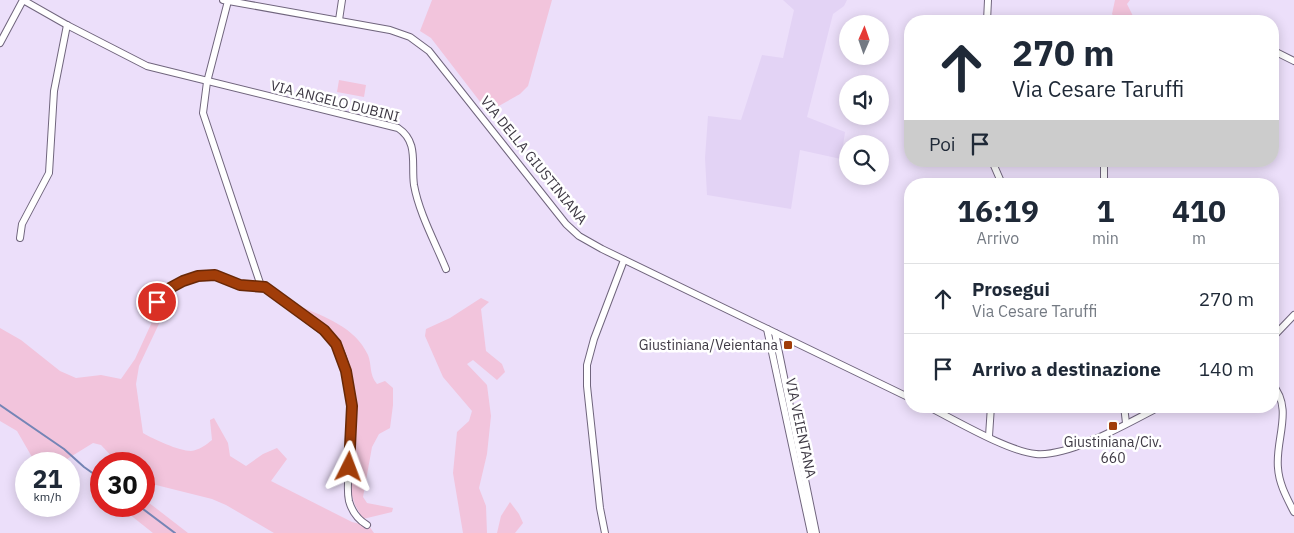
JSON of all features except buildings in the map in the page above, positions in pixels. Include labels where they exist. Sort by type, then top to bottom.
[{"type":"street","name":"VIA ANGELO DUBINI","points":[[23,0],[147,66],[207,82],[389,124],[402,131],[409,138],[413,148],[415,188],[446,268]]},
{"type":"street","points":[[0,43],[23,0]]},
{"type":"street","points":[[226,0],[202,109],[205,124],[261,286]]},
{"type":"street","name":"VIA DELLA GIUSTINIANA","points":[[226,0],[400,33],[423,45],[442,64],[566,224],[590,243],[904,395]]},
{"type":"street","points":[[339,20],[342,0]]},
{"type":"street","points":[[987,15],[988,0]]},
{"type":"street","points":[[20,238],[22,224],[48,174],[54,91],[67,25]]},
{"type":"street","points":[[1279,54],[1294,61]]},
{"type":"street","points":[[605,533],[600,508],[587,386],[587,365],[594,339],[624,260]]},
{"type":"street","points":[[157,302],[176,284],[204,275],[215,275],[243,285],[266,288],[324,330],[338,347],[352,406],[348,494],[353,511],[358,519],[367,525]]},
{"type":"street","points":[[1279,331],[1294,315]]},
{"type":"street","name":"VIA VEIENTANA","points":[[767,329],[810,533]]},
{"type":"street","name":"VIA VEIENTANA","points":[[776,333],[816,533]]},
{"type":"street","points":[[1279,395],[1284,412],[1278,458],[1279,476],[1294,512]]},
{"type":"street","points":[[941,413],[1024,451],[1047,454],[1084,442],[1147,413]]},
{"type":"street","points":[[989,436],[991,413]]},
{"type":"street","points":[[1125,413],[1126,423]]},
{"type":"shaded area","points":[[432,0],[552,0],[528,86],[520,94],[488,112],[431,38],[420,31]]},
{"type":"shaded area","points":[[783,0],[847,0],[844,6],[833,14],[807,117],[845,132],[845,135],[839,135],[839,159],[800,150],[791,209],[707,195],[705,158],[708,116],[741,120],[762,55],[783,58],[794,10]]},
{"type":"shaded area","points":[[1115,0],[1130,0],[1127,4],[1132,15],[1112,14]]},
{"type":"shaded area","points":[[339,80],[366,85],[364,97],[337,92]]},
{"type":"shaded area","points":[[481,298],[489,302],[481,309],[486,351],[502,364],[505,372],[497,380],[473,360],[467,364],[487,385],[491,416],[487,454],[479,488],[486,506],[487,533],[463,533],[453,473],[457,432],[469,421],[472,411],[443,377],[425,336],[426,329],[450,318]]},
{"type":"shaded area","points":[[299,306],[319,314],[347,330],[362,345],[368,355],[372,374],[377,384],[385,381],[393,388],[390,428],[379,434],[372,447],[363,497],[367,503],[393,508],[392,512],[363,519],[355,505],[351,492],[357,417],[355,396],[344,355],[337,340],[331,333],[299,310]]},
{"type":"shaded area","points":[[158,309],[165,311],[139,366],[136,384],[143,433],[173,447],[191,451],[202,447],[212,440],[210,420],[214,418],[228,443],[230,456],[246,466],[263,454],[277,448],[287,459],[271,481],[352,522],[369,526],[374,533],[274,533],[212,499],[155,485],[155,452],[108,452],[101,445],[93,443],[78,452],[29,452],[17,431],[0,421],[0,328],[21,340],[60,371],[76,378],[101,375],[121,379],[135,359]]},
{"type":"shaded area","points":[[510,502],[523,523],[515,533],[497,533],[501,516]]},
{"type":"shaded area","points":[[155,508],[188,533],[153,533],[133,517],[155,517]]},
{"type":"waterway","points":[[0,405],[64,449],[90,471]]},
{"type":"waterway","points":[[154,517],[175,533]]},
{"type":"place","name":"Giustiniana/Veientana","points":[[788,345]]},
{"type":"place","name":"Giustiniana/Civ. 660","points":[[1113,426]]},
{"type":"route","points":[[157,302],[170,288],[183,281],[198,276],[215,275],[240,285],[265,287],[324,330],[338,347],[346,371],[352,406],[349,467]]}]
